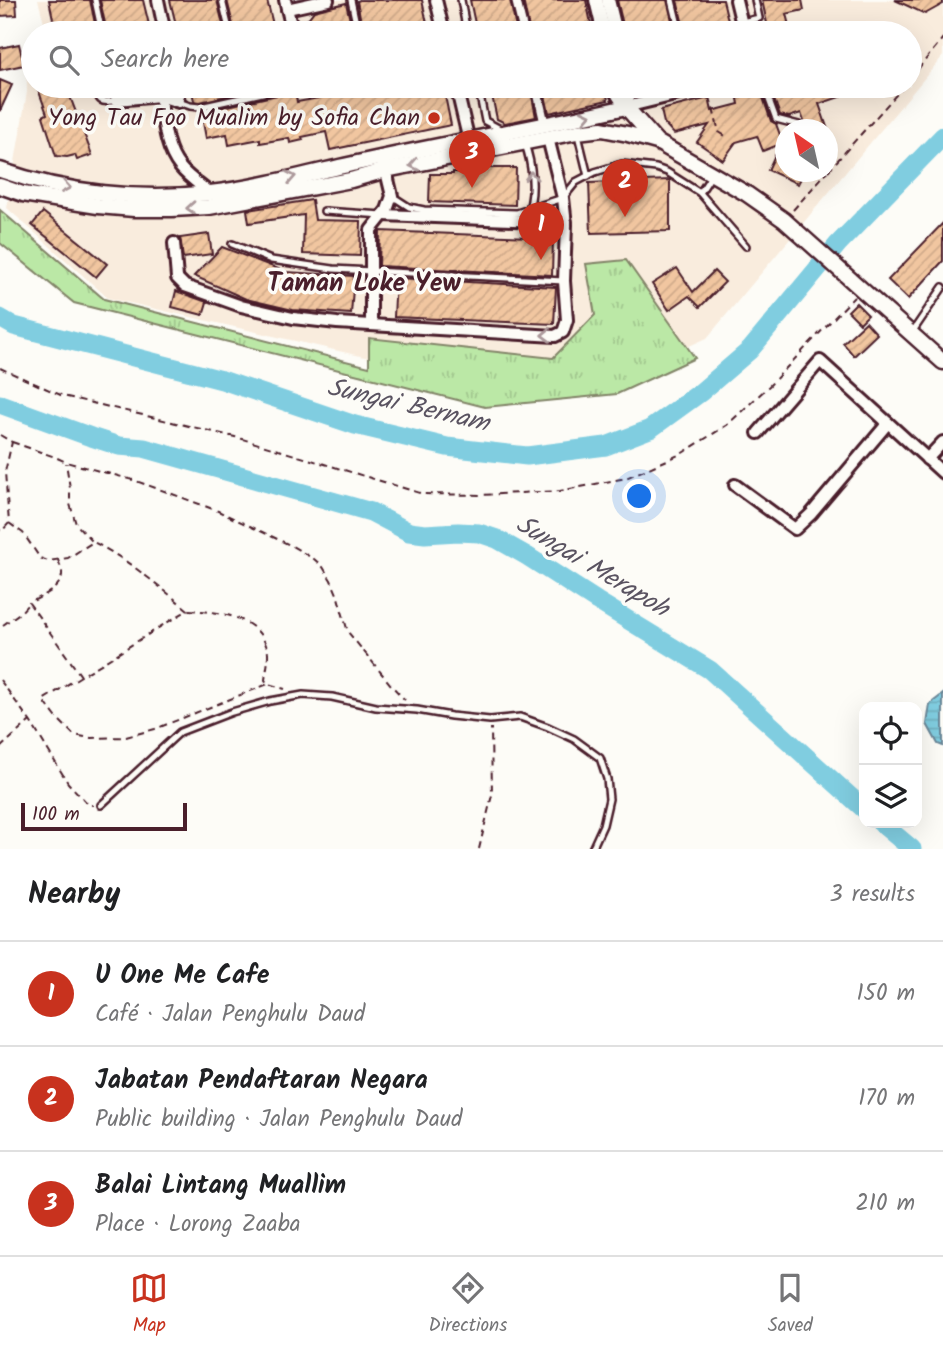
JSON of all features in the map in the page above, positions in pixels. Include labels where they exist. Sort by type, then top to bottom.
[{"type":"main road","points":[[0,170],[65,188],[121,194],[210,193],[300,176],[525,142],[547,131],[626,107]]},
{"type":"main road","points":[[601,129],[626,107]]},
{"type":"main road","points":[[626,107],[657,142]]},
{"type":"main road","points":[[0,186],[23,194],[98,206],[134,209],[209,207],[351,180],[385,164],[506,132],[577,132],[601,129],[628,134],[657,142],[747,194],[784,220],[943,362]]},
{"type":"street","points":[[158,0],[162,21]]},
{"type":"street","points":[[286,4],[328,0]]},
{"type":"street","points":[[436,0],[441,21]]},
{"type":"street","points":[[516,0],[521,21]]},
{"type":"street","points":[[596,0],[601,21]]},
{"type":"street","points":[[608,0],[613,21]]},
{"type":"street","points":[[736,0],[740,21]]},
{"type":"street","points":[[116,100],[138,98]]},
{"type":"street","points":[[160,98],[170,151],[180,167],[210,193]]},
{"type":"street","points":[[166,98],[179,102],[178,98]]},
{"type":"street","points":[[459,98],[469,141]]},
{"type":"street","points":[[174,243],[177,278],[185,286],[242,306],[293,318],[337,323],[555,336],[563,332],[567,320],[564,281],[566,222],[539,98]]},
{"type":"street","points":[[620,98],[626,107]]},
{"type":"street","points":[[626,107],[628,98]]},
{"type":"street","points":[[626,107],[658,98]]},
{"type":"street","points":[[371,324],[371,230],[387,210],[392,196],[385,164]]},
{"type":"street","points":[[383,215],[566,222]]},
{"type":"street","points":[[758,433],[820,361],[943,473]]},
{"type":"street","points":[[735,485],[794,529],[811,514],[888,423]]},
{"type":"street","points":[[927,459],[943,442]]},
{"type":"lane","points":[[95,0],[99,21]]},
{"type":"lane","points":[[222,0],[227,21]]},
{"type":"lane","points":[[351,0],[355,21]]},
{"type":"lane","points":[[461,0],[465,21]]},
{"type":"lane","points":[[672,0],[677,21]]},
{"type":"lane","points":[[753,21],[758,18],[755,0]]},
{"type":"lane","points":[[100,98],[107,102],[116,100]]},
{"type":"lane","points":[[179,102],[200,107],[241,98]]},
{"type":"lane","points":[[480,98],[485,121],[506,132]]},
{"type":"lane","points":[[768,98],[776,119]]},
{"type":"lane","points":[[577,132],[587,176]]},
{"type":"lane","points":[[525,142],[531,164],[532,198],[529,209]]},
{"type":"lane","points":[[392,196],[409,207],[424,210],[517,213],[562,198],[576,182],[607,167],[622,164],[645,166],[667,172],[700,193],[746,246]]},
{"type":"lane","points":[[700,193],[712,174]]},
{"type":"lane","points":[[324,211],[383,215]]},
{"type":"lane","points":[[232,244],[271,260],[332,270],[564,281]]},
{"type":"lane","points":[[911,334],[943,287]]},
{"type":"lane","points":[[101,805],[180,732],[270,701],[303,695],[332,697],[376,707],[452,716],[490,720],[520,717],[574,739],[600,758],[607,779],[609,799],[603,825],[592,849]]},
{"type":"path","points":[[922,64],[943,38]]},
{"type":"path","points":[[712,98],[719,132],[729,138]]},
{"type":"path","points":[[838,159],[893,98]]},
{"type":"path","points":[[784,220],[817,182]]},
{"type":"path","points":[[0,368],[63,396],[239,438],[423,494],[480,495],[560,491],[626,478],[681,454],[727,425],[769,386],[859,286]]},
{"type":"path","points":[[0,436],[66,462],[133,480],[218,512],[314,559],[331,580],[348,632],[391,685],[417,710]]},
{"type":"path","points":[[0,530],[9,523],[5,472],[12,442]]},
{"type":"path","points":[[66,462],[70,504],[76,524],[93,542],[134,568],[188,610]]},
{"type":"path","points":[[9,523],[23,533],[40,558],[48,561],[68,558],[93,542]]},
{"type":"path","points":[[4,625],[60,583],[62,570],[58,560]]},
{"type":"path","points":[[30,603],[81,676]]},
{"type":"path","points":[[268,684],[265,680],[268,650],[254,626],[234,617],[209,611],[188,610],[43,700],[74,735],[91,738],[126,737],[155,729],[268,684],[303,695]]},
{"type":"path","points":[[0,680],[30,721],[68,783],[89,805],[101,805]]},
{"type":"path","points":[[479,849],[492,795],[490,720]]},
{"type":"path","points":[[0,748],[30,721]]},
{"type":"shaded area","points":[[38,0],[943,0],[943,56],[922,81],[922,21],[44,21]]},
{"type":"shaded area","points":[[26,98],[908,98],[838,181],[838,119],[775,119],[775,182],[838,182],[707,338],[607,383],[474,382],[108,298],[7,208]]},
{"type":"green space","points":[[0,210],[104,299],[369,367],[369,338],[553,358],[595,315],[586,264],[626,260],[695,358],[617,394],[485,407],[74,303],[0,243]]},
{"type":"water","points":[[943,694],[943,746],[938,744],[927,724],[930,704]]},
{"type":"building","points":[[0,0],[16,0],[17,15],[0,16]]},
{"type":"building","points":[[49,0],[90,0],[94,21],[53,21]]},
{"type":"building","points":[[100,0],[143,0],[148,21],[104,21]]},
{"type":"building","points":[[170,0],[217,0],[222,21],[175,21]]},
{"type":"building","points":[[227,0],[267,0],[272,21],[232,21]]},
{"type":"building","points":[[422,0],[426,21],[361,21],[357,1]]},
{"type":"building","points":[[470,0],[510,0],[514,21],[474,21]]},
{"type":"building","points":[[523,0],[586,0],[590,21],[527,21]]},
{"type":"building","points":[[617,0],[667,0],[672,21],[622,21]]},
{"type":"building","points":[[677,0],[723,0],[728,21],[682,21]]},
{"type":"building","points":[[762,0],[802,0],[804,10],[786,14],[788,21],[766,21]]},
{"type":"building","points":[[895,0],[943,0],[943,4],[925,14]]},
{"type":"building","points":[[346,3],[350,21],[307,21],[314,11]]},
{"type":"building","points":[[19,44],[21,66],[0,70],[0,48]]},
{"type":"building","points":[[0,80],[12,85],[0,111]]},
{"type":"building","points":[[41,98],[71,98],[92,155],[77,160],[75,155],[56,156],[43,116],[47,114]]},
{"type":"building","points":[[193,98],[217,98],[200,102],[194,101]]},
{"type":"building","points":[[264,98],[296,98],[297,102],[319,98],[445,98],[451,125],[330,150],[326,132],[302,137],[303,140],[290,143],[289,138],[260,143],[260,139],[229,145],[227,134],[206,138],[201,112]]},
{"type":"building","points":[[493,98],[532,98],[536,117],[505,123],[497,119]]},
{"type":"building","points":[[546,98],[608,98],[608,100],[549,113]]},
{"type":"building","points":[[709,98],[712,111],[739,104],[738,98],[763,98],[771,121],[775,123],[775,146],[763,151],[757,136],[736,142],[723,160],[697,142],[709,125],[674,134],[664,123],[661,110]]},
{"type":"building","points":[[774,98],[837,98],[819,104],[824,119],[803,119],[801,113],[789,117],[780,115]]},
{"type":"building","points":[[775,155],[775,173],[768,170]]},
{"type":"building","points":[[484,168],[516,168],[515,205],[429,202],[430,174],[453,174]]},
{"type":"building","points":[[670,180],[670,231],[591,233],[589,183]]},
{"type":"building","points":[[312,200],[315,220],[361,221],[360,256],[303,254],[304,215],[249,223],[247,210]]},
{"type":"building","points":[[43,212],[107,264],[96,277],[32,225]]},
{"type":"building","points":[[943,223],[943,261],[908,299],[888,280]]},
{"type":"building","points":[[380,231],[553,238],[552,275],[379,266]]},
{"type":"building","points":[[209,234],[212,254],[183,258],[180,238]]},
{"type":"building","points":[[222,247],[286,272],[354,276],[351,314],[293,310],[246,299],[194,276]]},
{"type":"building","points":[[677,268],[693,292],[714,271],[725,282],[700,307],[689,296],[669,310],[652,284]]},
{"type":"building","points":[[396,278],[556,287],[554,324],[394,317]]},
{"type":"building","points":[[176,291],[207,302],[203,315],[172,307]]},
{"type":"building","points":[[856,303],[868,315],[860,323],[848,311]]},
{"type":"building","points":[[866,322],[877,334],[854,356],[843,343]]},
{"type":"waterway","name":"Sungai Bernam","points":[[0,318],[14,326],[222,380],[355,425],[447,447],[527,456],[606,446],[650,429],[701,392],[750,350],[838,244],[943,136]]},
{"type":"waterway","name":"Sungai Merapoh","points":[[0,404],[119,446],[144,448],[371,512],[409,532],[479,533],[497,539],[710,670],[859,804]]},
{"type":"waterway","name":"Sungai Merapoh","points":[[887,828],[912,849]]},
{"type":"place","name":"Yong Tau Foo Mualim by Sofia Chan","points":[[434,118]]},
{"type":"place","name":"Balai Lintang Muallim","points":[[472,188]]},
{"type":"place","name":"Jabatan Pendaftaran Negara","points":[[625,217]]},
{"type":"place","name":"U One Me Cafe","points":[[541,260]]},
{"type":"district","name":"Taman Loke Yew","points":[[364,284]]}]
